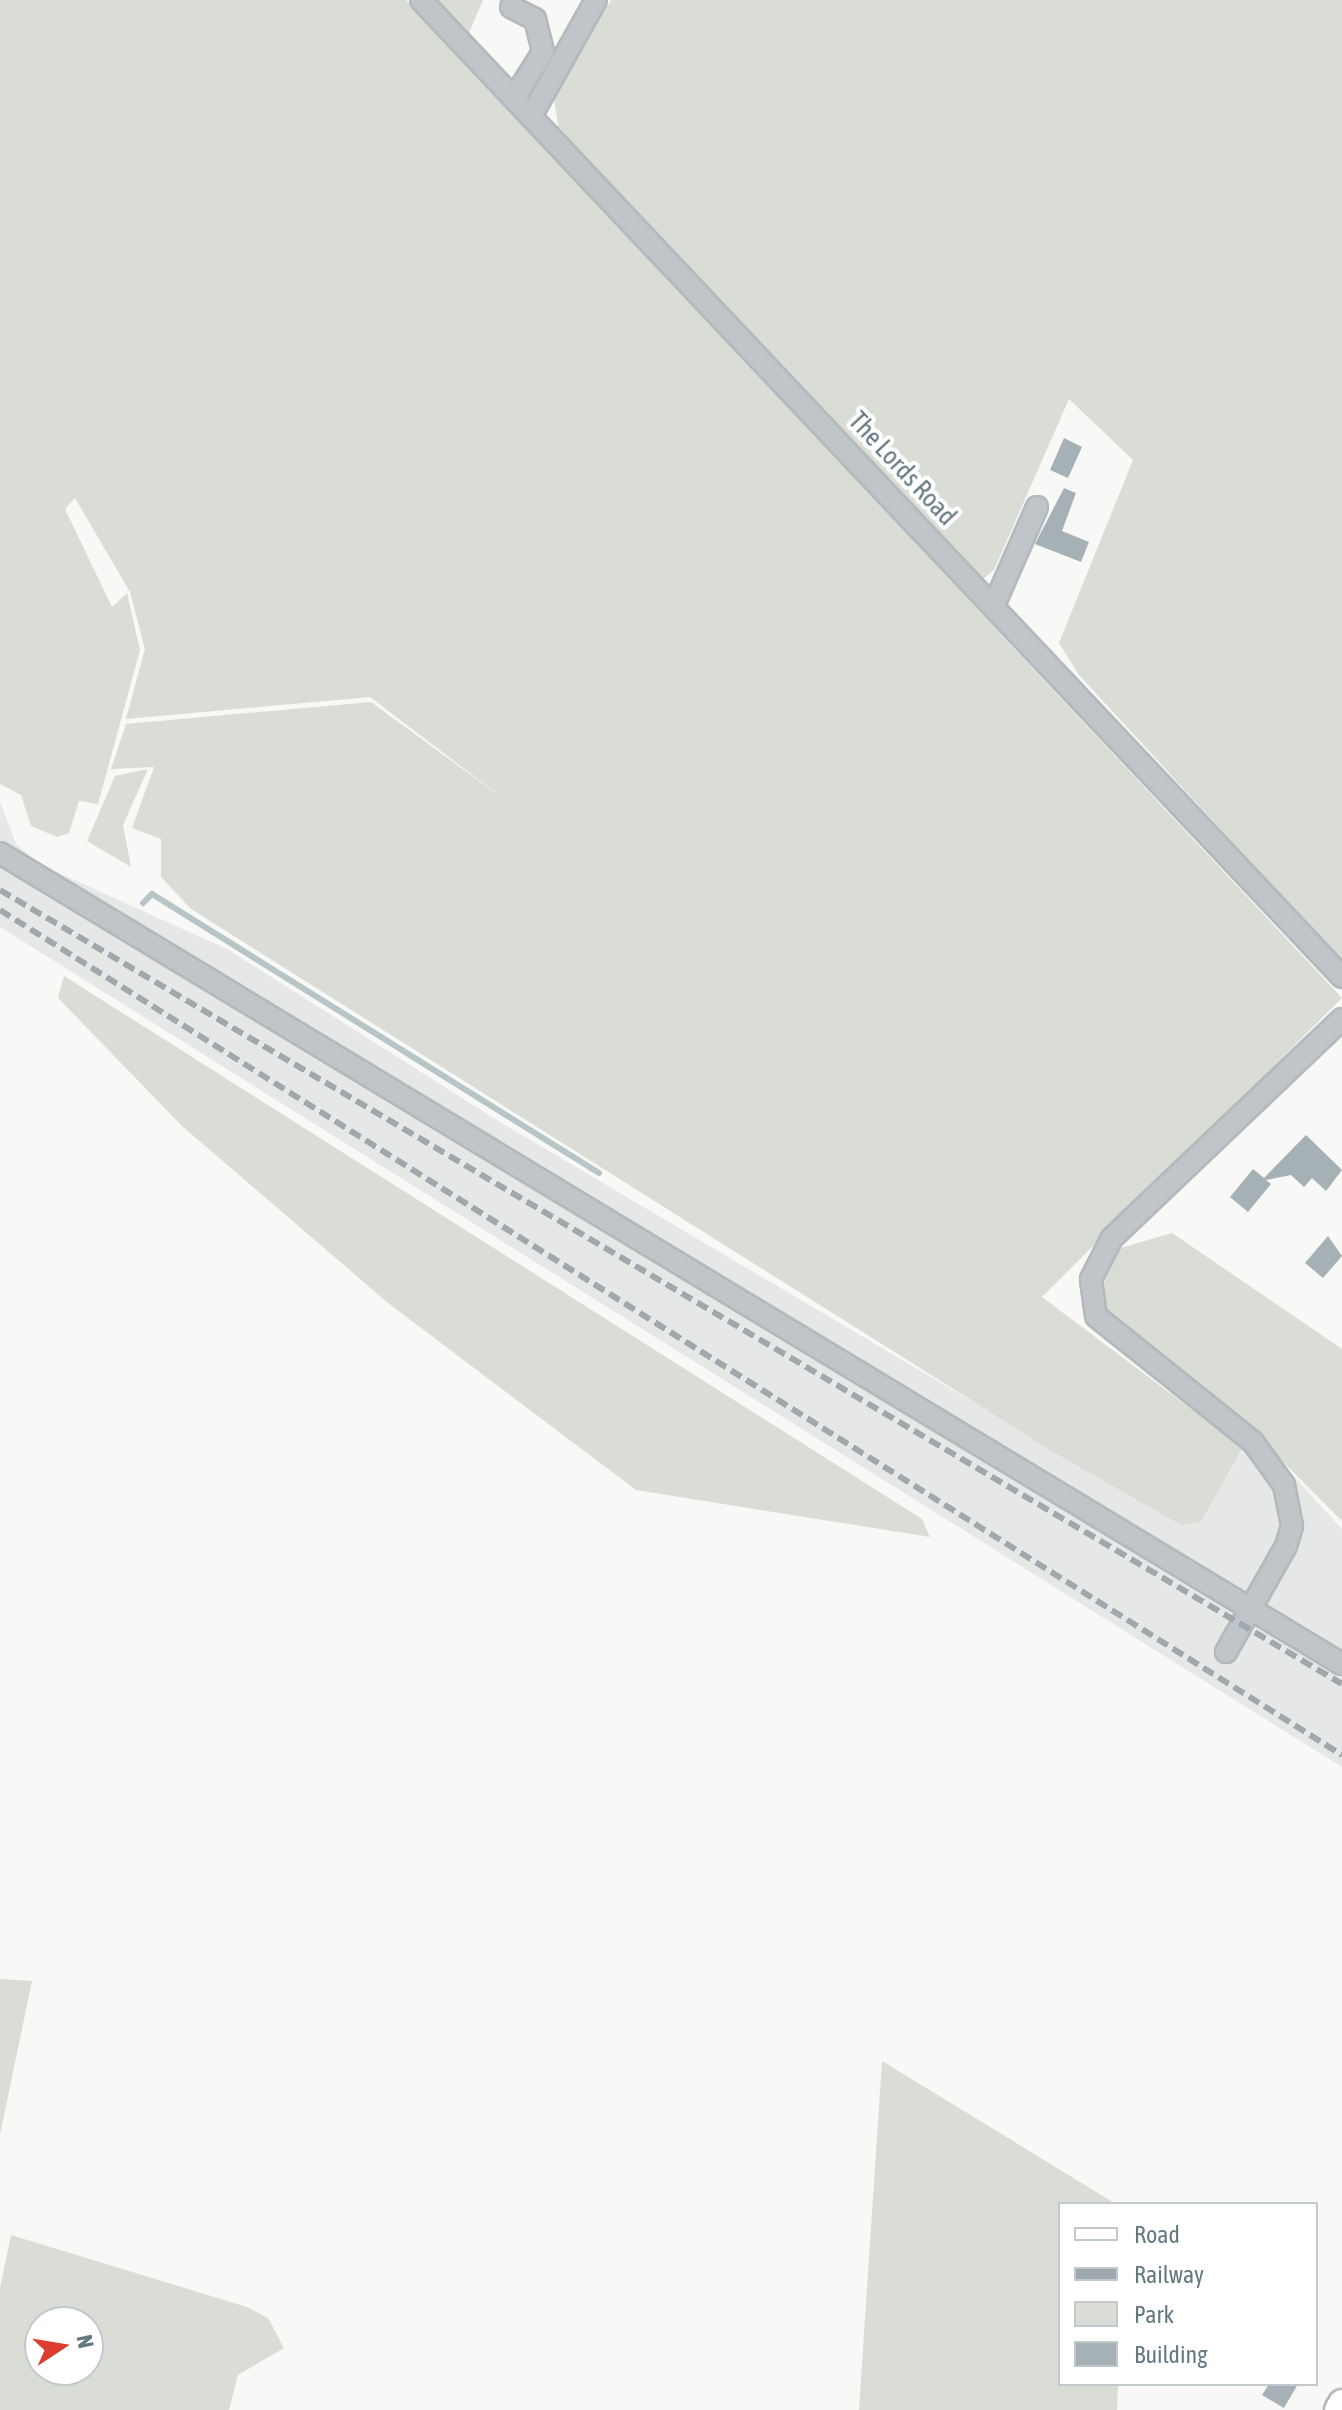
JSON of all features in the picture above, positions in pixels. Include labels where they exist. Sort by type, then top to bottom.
[{"type":"main road","points":[[1338,2410],[1342,2403]]},
{"type":"street","name":"The Lords Road","points":[[421,0],[1342,977]]},
{"type":"street","points":[[531,116],[596,0]]},
{"type":"street","points":[[511,7],[535,19],[543,52],[514,98]]},
{"type":"street","points":[[994,605],[1037,507]]},
{"type":"street","points":[[0,853],[1342,1664]]},
{"type":"street","points":[[1226,1652],[1252,1610],[1292,1526],[1284,1485],[1253,1442],[1096,1316],[1091,1279],[1112,1238],[1342,1019]]},
{"type":"shaded area","points":[[0,802],[16,844],[39,864],[227,949],[500,1122],[1181,1525],[1201,1522],[1253,1432],[1342,1529],[1342,1767],[0,927]]},
{"type":"green space","points":[[0,0],[406,0],[1342,998],[1042,1297],[1243,1448],[1201,1522],[1181,1525],[1050,1450],[191,909],[161,877],[161,839],[132,828],[154,767],[111,769],[126,724],[371,702],[508,802],[370,697],[126,719],[145,649],[130,592],[75,498],[65,509],[112,607],[127,593],[140,650],[98,804],[79,801],[69,833],[57,837],[31,826],[21,795],[0,784]]},
{"type":"green space","points":[[436,0],[483,0],[468,35]]},
{"type":"green space","points":[[611,0],[1342,0],[1342,961],[1079,675],[1059,643],[1133,460],[1069,399],[994,570],[982,580],[559,131],[554,99]]},
{"type":"green space","points":[[148,769],[123,825],[131,867],[87,841],[115,776]]},
{"type":"green space","points":[[64,976],[922,1519],[930,1537],[636,1490],[388,1303],[182,1126],[58,998]]},
{"type":"green space","points":[[1172,1233],[1342,1349],[1342,1521],[1253,1432],[1109,1315],[1101,1291],[1117,1249]]},
{"type":"green space","points":[[0,1979],[32,1981],[0,2135]]},
{"type":"green space","points":[[882,2061],[1113,2202],[1058,2202],[1058,2386],[1118,2386],[1117,2410],[859,2410]]},
{"type":"green space","points":[[11,2235],[247,2307],[268,2318],[284,2348],[238,2375],[229,2410],[0,2410],[0,2288]]},
{"type":"building","points":[[1064,438],[1082,447],[1068,478],[1050,470]]},
{"type":"building","points":[[1064,488],[1076,493],[1062,531],[1089,542],[1081,562],[1035,544]]},
{"type":"building","points":[[1306,1135],[1342,1170],[1326,1191],[1312,1178],[1304,1187],[1291,1175],[1266,1180],[1271,1184],[1248,1212],[1230,1197],[1253,1169],[1264,1178]]},
{"type":"building","points":[[1328,1236],[1342,1256],[1323,1278],[1305,1263]]},
{"type":"building","points":[[1268,2386],[1297,2386],[1284,2408],[1262,2395]]},
{"type":"waterway","points":[[143,903],[152,894],[599,1173]]},
{"type":"railway","points":[[0,890],[1342,1684]]},
{"type":"railway","points":[[0,910],[1342,1755]]}]
